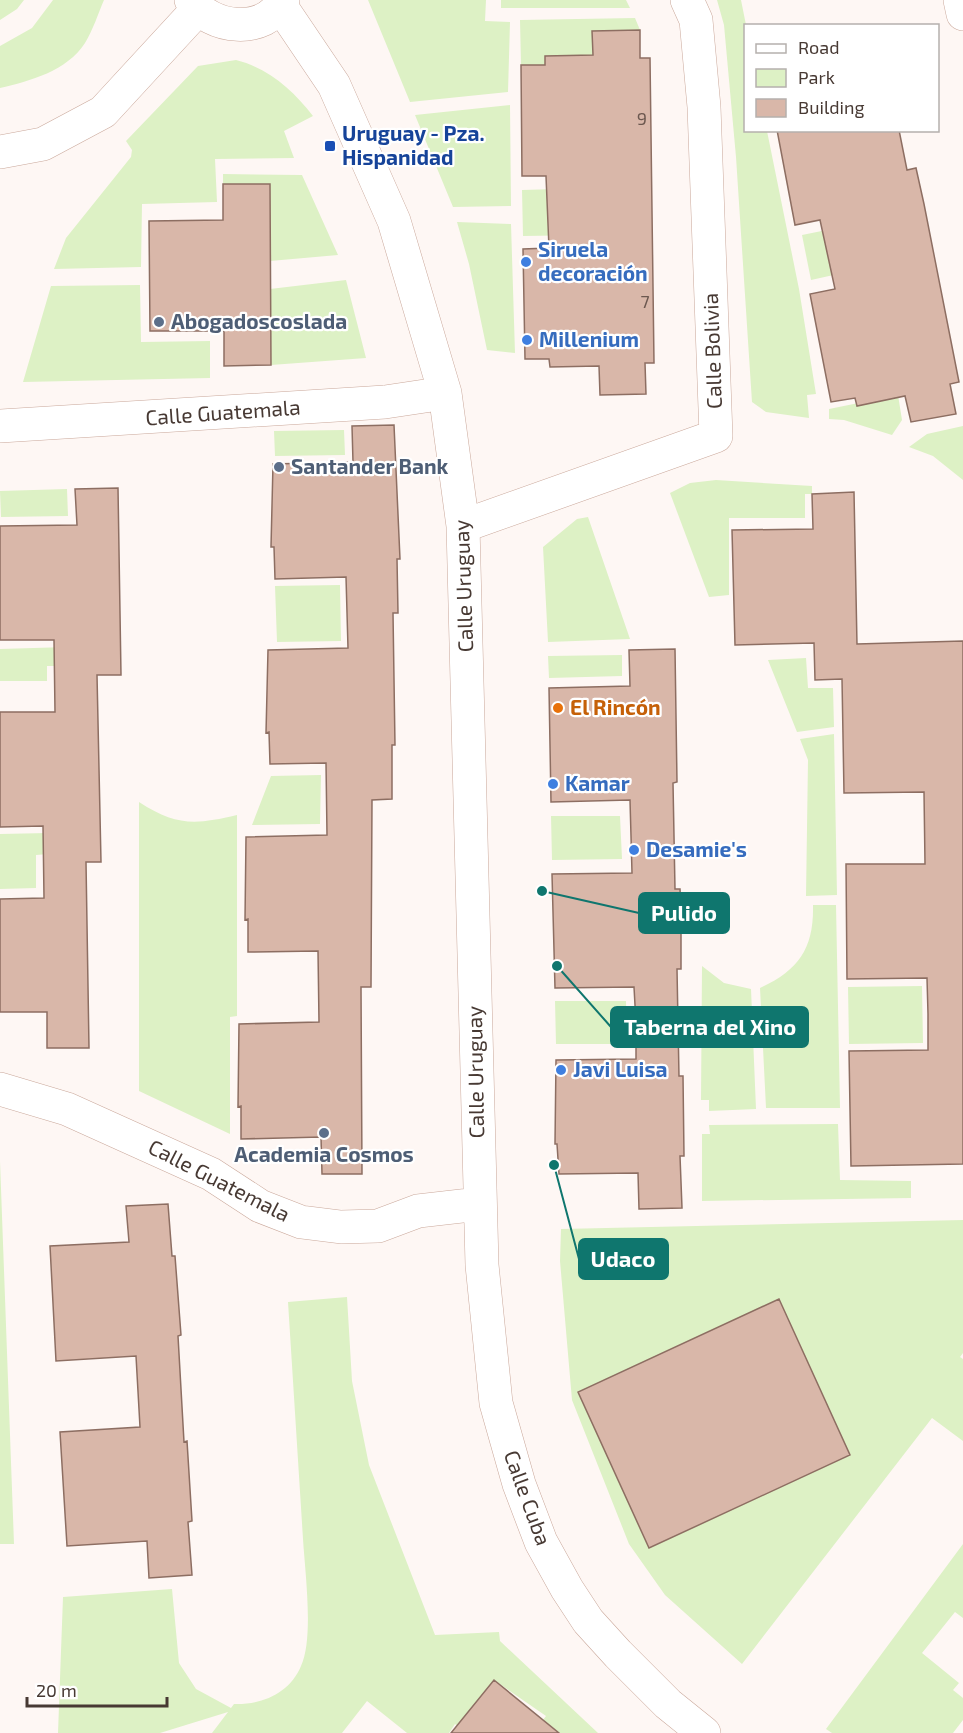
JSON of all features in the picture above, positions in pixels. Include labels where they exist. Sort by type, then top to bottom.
[{"type":"street","name":"Calle Bolivia","points":[[464,526],[716,436],[704,107],[696,20],[687,0]]},
{"type":"street","points":[[960,0],[963,14]]},
{"type":"street","name":"Calle Uruguay","points":[[281,3],[334,85],[394,221],[445,393],[464,526],[479,1204]]},
{"type":"street","points":[[0,152],[43,144],[103,112],[194,5],[216,22],[239,26],[262,20],[281,3]]},
{"type":"street","name":"Calle Guatemala","points":[[0,426],[385,402],[445,393]]},
{"type":"street","name":"Calle Guatemala","points":[[0,1089],[67,1109],[211,1174],[260,1206],[301,1222],[341,1227],[378,1226],[418,1211],[479,1204]]},
{"type":"street","name":"Calle Cuba","points":[[479,1204],[482,1265],[496,1403],[519,1484],[541,1542],[588,1621],[668,1704],[704,1733]]},
{"type":"green space","points":[[0,0],[24,0],[17,9],[0,20]]},
{"type":"green space","points":[[53,0],[104,0],[85,43],[68,61],[35,78],[0,88],[0,46],[32,28]]},
{"type":"green space","points":[[368,0],[486,0],[485,21],[510,22],[508,92],[410,102]]},
{"type":"green space","points":[[501,0],[626,0],[630,8],[501,8]]},
{"type":"green space","points":[[717,0],[741,0],[746,24],[744,132],[767,132],[799,289],[816,394],[807,395],[809,418],[766,412],[752,402],[736,157],[724,25]]},
{"type":"green space","points":[[635,18],[640,30],[593,31],[593,68],[545,56],[545,65],[521,65],[520,20]]},
{"type":"green space","points":[[236,60],[259,68],[279,81],[313,116],[284,131],[294,158],[215,159],[217,202],[142,204],[141,267],[54,269],[66,238],[131,157],[132,150],[126,141],[198,66]]},
{"type":"green space","points":[[510,105],[511,206],[453,207],[415,115]]},
{"type":"green space","points":[[223,174],[302,175],[338,255],[270,261],[269,184],[223,184]]},
{"type":"green space","points":[[592,188],[592,235],[523,236],[522,190]]},
{"type":"green space","points":[[457,222],[511,224],[515,353],[487,350],[469,264]]},
{"type":"green space","points":[[866,222],[874,266],[811,280],[802,235]]},
{"type":"green space","points":[[346,280],[366,358],[271,365],[270,289]]},
{"type":"green space","points":[[140,285],[141,342],[210,341],[210,378],[23,382],[51,286]]},
{"type":"green space","points":[[898,395],[902,420],[892,435],[844,420],[829,419],[829,409]]},
{"type":"green space","points":[[963,426],[963,480],[933,456],[909,447],[927,434]]},
{"type":"green space","points":[[344,430],[345,455],[275,456],[274,431]]},
{"type":"green space","points":[[716,480],[812,486],[812,494],[805,494],[805,518],[729,518],[729,595],[709,597],[670,493],[690,483]]},
{"type":"green space","points":[[67,489],[68,516],[1,517],[0,491]]},
{"type":"green space","points":[[588,517],[630,639],[548,642],[543,547],[577,519]]},
{"type":"green space","points":[[340,585],[341,641],[277,642],[275,586]]},
{"type":"green space","points":[[67,647],[67,666],[47,666],[47,681],[0,681],[0,649]]},
{"type":"green space","points":[[622,655],[622,676],[549,678],[548,656]]},
{"type":"green space","points":[[806,658],[808,688],[833,688],[834,727],[797,732],[768,660]]},
{"type":"green space","points":[[834,734],[837,895],[806,896],[808,760],[800,739]]},
{"type":"green space","points":[[321,775],[320,824],[252,825],[271,776]]},
{"type":"green space","points":[[139,802],[164,816],[186,821],[209,821],[237,815],[237,1016],[230,1017],[230,1134],[139,1091]]},
{"type":"green space","points":[[551,816],[620,816],[622,859],[552,860]]},
{"type":"green space","points":[[48,833],[49,854],[36,855],[36,888],[0,889],[0,834]]},
{"type":"green space","points":[[813,905],[836,905],[840,1108],[766,1108],[760,988],[785,973],[801,956],[811,934]]},
{"type":"green space","points":[[702,966],[724,983],[751,989],[756,1109],[709,1111],[709,1100],[701,1100]]},
{"type":"green space","points":[[922,986],[923,1043],[849,1044],[848,987]]},
{"type":"green space","points":[[555,1001],[626,1001],[627,1044],[556,1044]]},
{"type":"green space","points":[[838,1124],[840,1180],[911,1181],[911,1198],[702,1201],[702,1134],[710,1134],[709,1125]]},
{"type":"green space","points":[[0,1161],[14,1544],[0,1544]]},
{"type":"green space","points":[[963,1220],[963,1353],[960,1357],[963,1359],[963,1441],[932,1418],[742,1664],[665,1595],[629,1544],[572,1400],[560,1261],[561,1229]]},
{"type":"green space","points":[[347,1297],[352,1381],[369,1465],[435,1635],[499,1632],[500,1641],[598,1733],[560,1733],[543,1720],[546,1716],[494,1680],[469,1711],[460,1728],[455,1724],[449,1733],[407,1733],[367,1701],[342,1733],[212,1733],[228,1712],[160,1733],[58,1733],[63,1597],[172,1589],[179,1663],[196,1689],[231,1708],[234,1704],[265,1700],[274,1696],[296,1675],[305,1654],[308,1604],[288,1302]]},
{"type":"green space","points":[[963,1544],[963,1618],[955,1612],[922,1653],[959,1683],[953,1690],[963,1698],[963,1720],[953,1733],[832,1733],[826,1729]]},
{"type":"building","points":[[640,30],[640,58],[650,58],[654,363],[645,363],[646,394],[600,395],[599,366],[550,367],[549,359],[525,359],[523,249],[549,248],[546,176],[522,176],[521,65],[545,65],[545,56],[593,55],[592,31]]},
{"type":"building","points":[[777,132],[899,132],[907,170],[916,168],[924,204],[959,382],[950,384],[956,414],[911,422],[905,396],[857,406],[855,398],[831,402],[810,294],[835,289],[820,220],[795,225]]},
{"type":"building","points":[[223,184],[270,184],[271,365],[224,366],[224,331],[150,331],[149,221],[223,220]]},
{"type":"building","points":[[394,425],[400,559],[397,559],[398,613],[393,613],[395,745],[392,745],[392,799],[372,800],[371,987],[361,987],[362,1174],[322,1174],[321,1137],[241,1139],[241,1106],[238,1107],[239,1024],[319,1022],[318,951],[248,952],[248,919],[245,920],[246,837],[327,835],[326,763],[270,764],[269,732],[266,733],[268,650],[348,648],[346,577],[275,579],[274,547],[271,547],[273,464],[353,462],[352,426]]},
{"type":"building","points":[[118,488],[121,675],[97,675],[101,862],[86,862],[89,1048],[47,1048],[47,1012],[0,1012],[0,899],[44,898],[43,826],[0,827],[0,712],[55,712],[54,640],[0,640],[0,526],[77,525],[75,489]]},
{"type":"building","points":[[854,492],[857,644],[963,641],[963,1164],[851,1166],[849,1051],[928,1050],[928,1014],[927,978],[847,979],[846,864],[925,864],[924,792],[844,793],[842,679],[815,680],[814,643],[735,645],[732,530],[813,529],[812,494]]},
{"type":"building","points":[[675,649],[677,782],[673,783],[675,889],[680,889],[681,914],[681,969],[677,969],[679,1076],[683,1076],[684,1156],[680,1156],[682,1208],[639,1209],[638,1173],[559,1174],[557,1144],[555,1144],[556,1060],[636,1059],[636,1023],[634,987],[555,988],[552,874],[632,873],[630,800],[551,802],[549,688],[630,686],[629,650]]},
{"type":"building","points":[[168,1204],[172,1256],[175,1256],[181,1335],[178,1336],[184,1442],[187,1441],[192,1521],[188,1522],[192,1575],[149,1578],[147,1541],[67,1546],[60,1432],[140,1427],[136,1356],[56,1361],[50,1246],[129,1242],[126,1206]]},
{"type":"building","points":[[779,1299],[850,1455],[649,1548],[578,1392]]},
{"type":"building","points":[[494,1680],[559,1733],[451,1733]]},
{"type":"place","name":"Uruguay - Pza. Hispanidad","points":[[330,146]]},
{"type":"place","name":"Siruela decoración","points":[[526,262]]},
{"type":"place","name":"Abogadoscoslada","points":[[159,322]]},
{"type":"place","name":"Millenium","points":[[527,340]]},
{"type":"place","name":"Santander Bank","points":[[279,467]]},
{"type":"place","name":"El Rincón","points":[[558,708]]},
{"type":"place","name":"Kamar","points":[[553,784]]},
{"type":"place","name":"Desamie's","points":[[634,850]]},
{"type":"place","name":"Pulido","points":[[542,891]]},
{"type":"place","name":"Taberna del Xino","points":[[557,966]]},
{"type":"place","name":"Javi Luisa","points":[[561,1070]]},
{"type":"place","name":"Academia Cosmos","points":[[324,1133]]},
{"type":"place","name":"Udaco","points":[[554,1165]]}]
